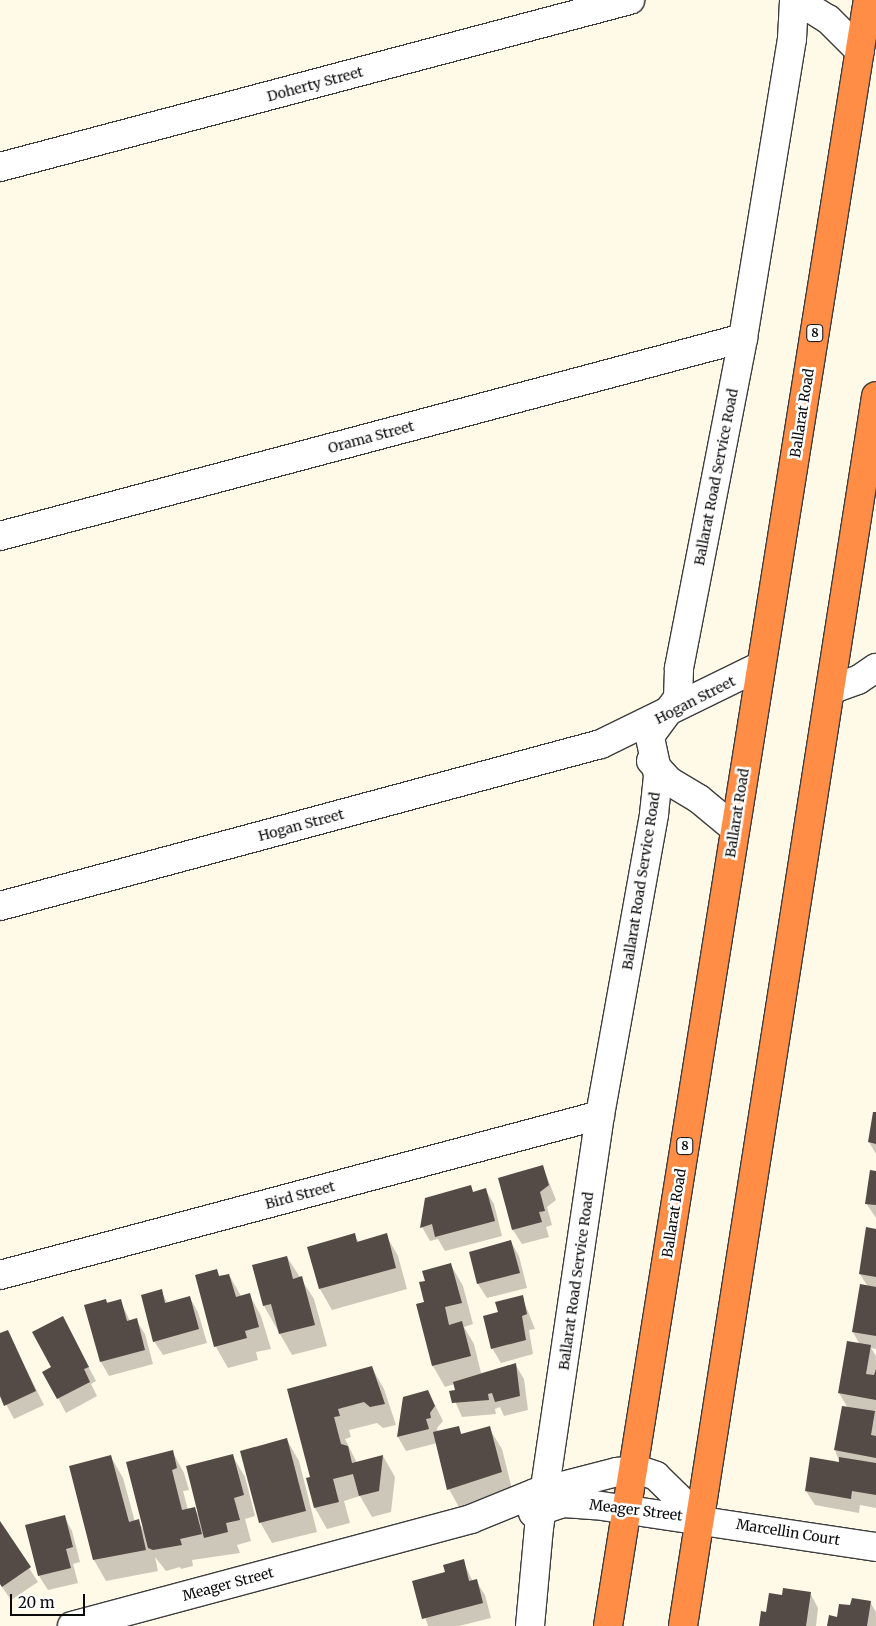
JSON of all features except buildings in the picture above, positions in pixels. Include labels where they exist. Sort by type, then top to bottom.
[{"type":"highway","name":"Ballarat Road","points":[[608,1626],[868,0]]},
{"type":"highway","points":[[683,1626],[876,396]]},
{"type":"street","name":"Doherty Street","points":[[0,167],[630,0]]},
{"type":"street","points":[[796,0],[828,19],[860,51]]},
{"type":"street","name":"Ballarat Road Service Road","points":[[530,1626],[544,1500],[600,1115],[654,814],[656,768],[651,752],[650,736],[678,698],[679,668],[743,338],[792,39],[796,0]]},
{"type":"street","name":"Orama Street","points":[[0,536],[743,338]]},
{"type":"street","name":"Hogan Street","points":[[0,906],[601,744],[667,714],[760,666]]},
{"type":"street","points":[[830,690],[858,680],[876,668]]},
{"type":"street","name":"Hogan Street","points":[[601,744],[636,750],[669,782],[699,798],[735,829]]},
{"type":"street","name":"Bird Street","points":[[0,1275],[600,1115]]},
{"type":"street","name":"Meager Street","points":[[72,1626],[544,1500],[633,1470],[656,1476],[699,1518]]},
{"type":"street","name":"Meager Street","points":[[544,1500],[699,1518]]},
{"type":"street","name":"Marcellin Court","points":[[699,1518],[876,1546]]}]
